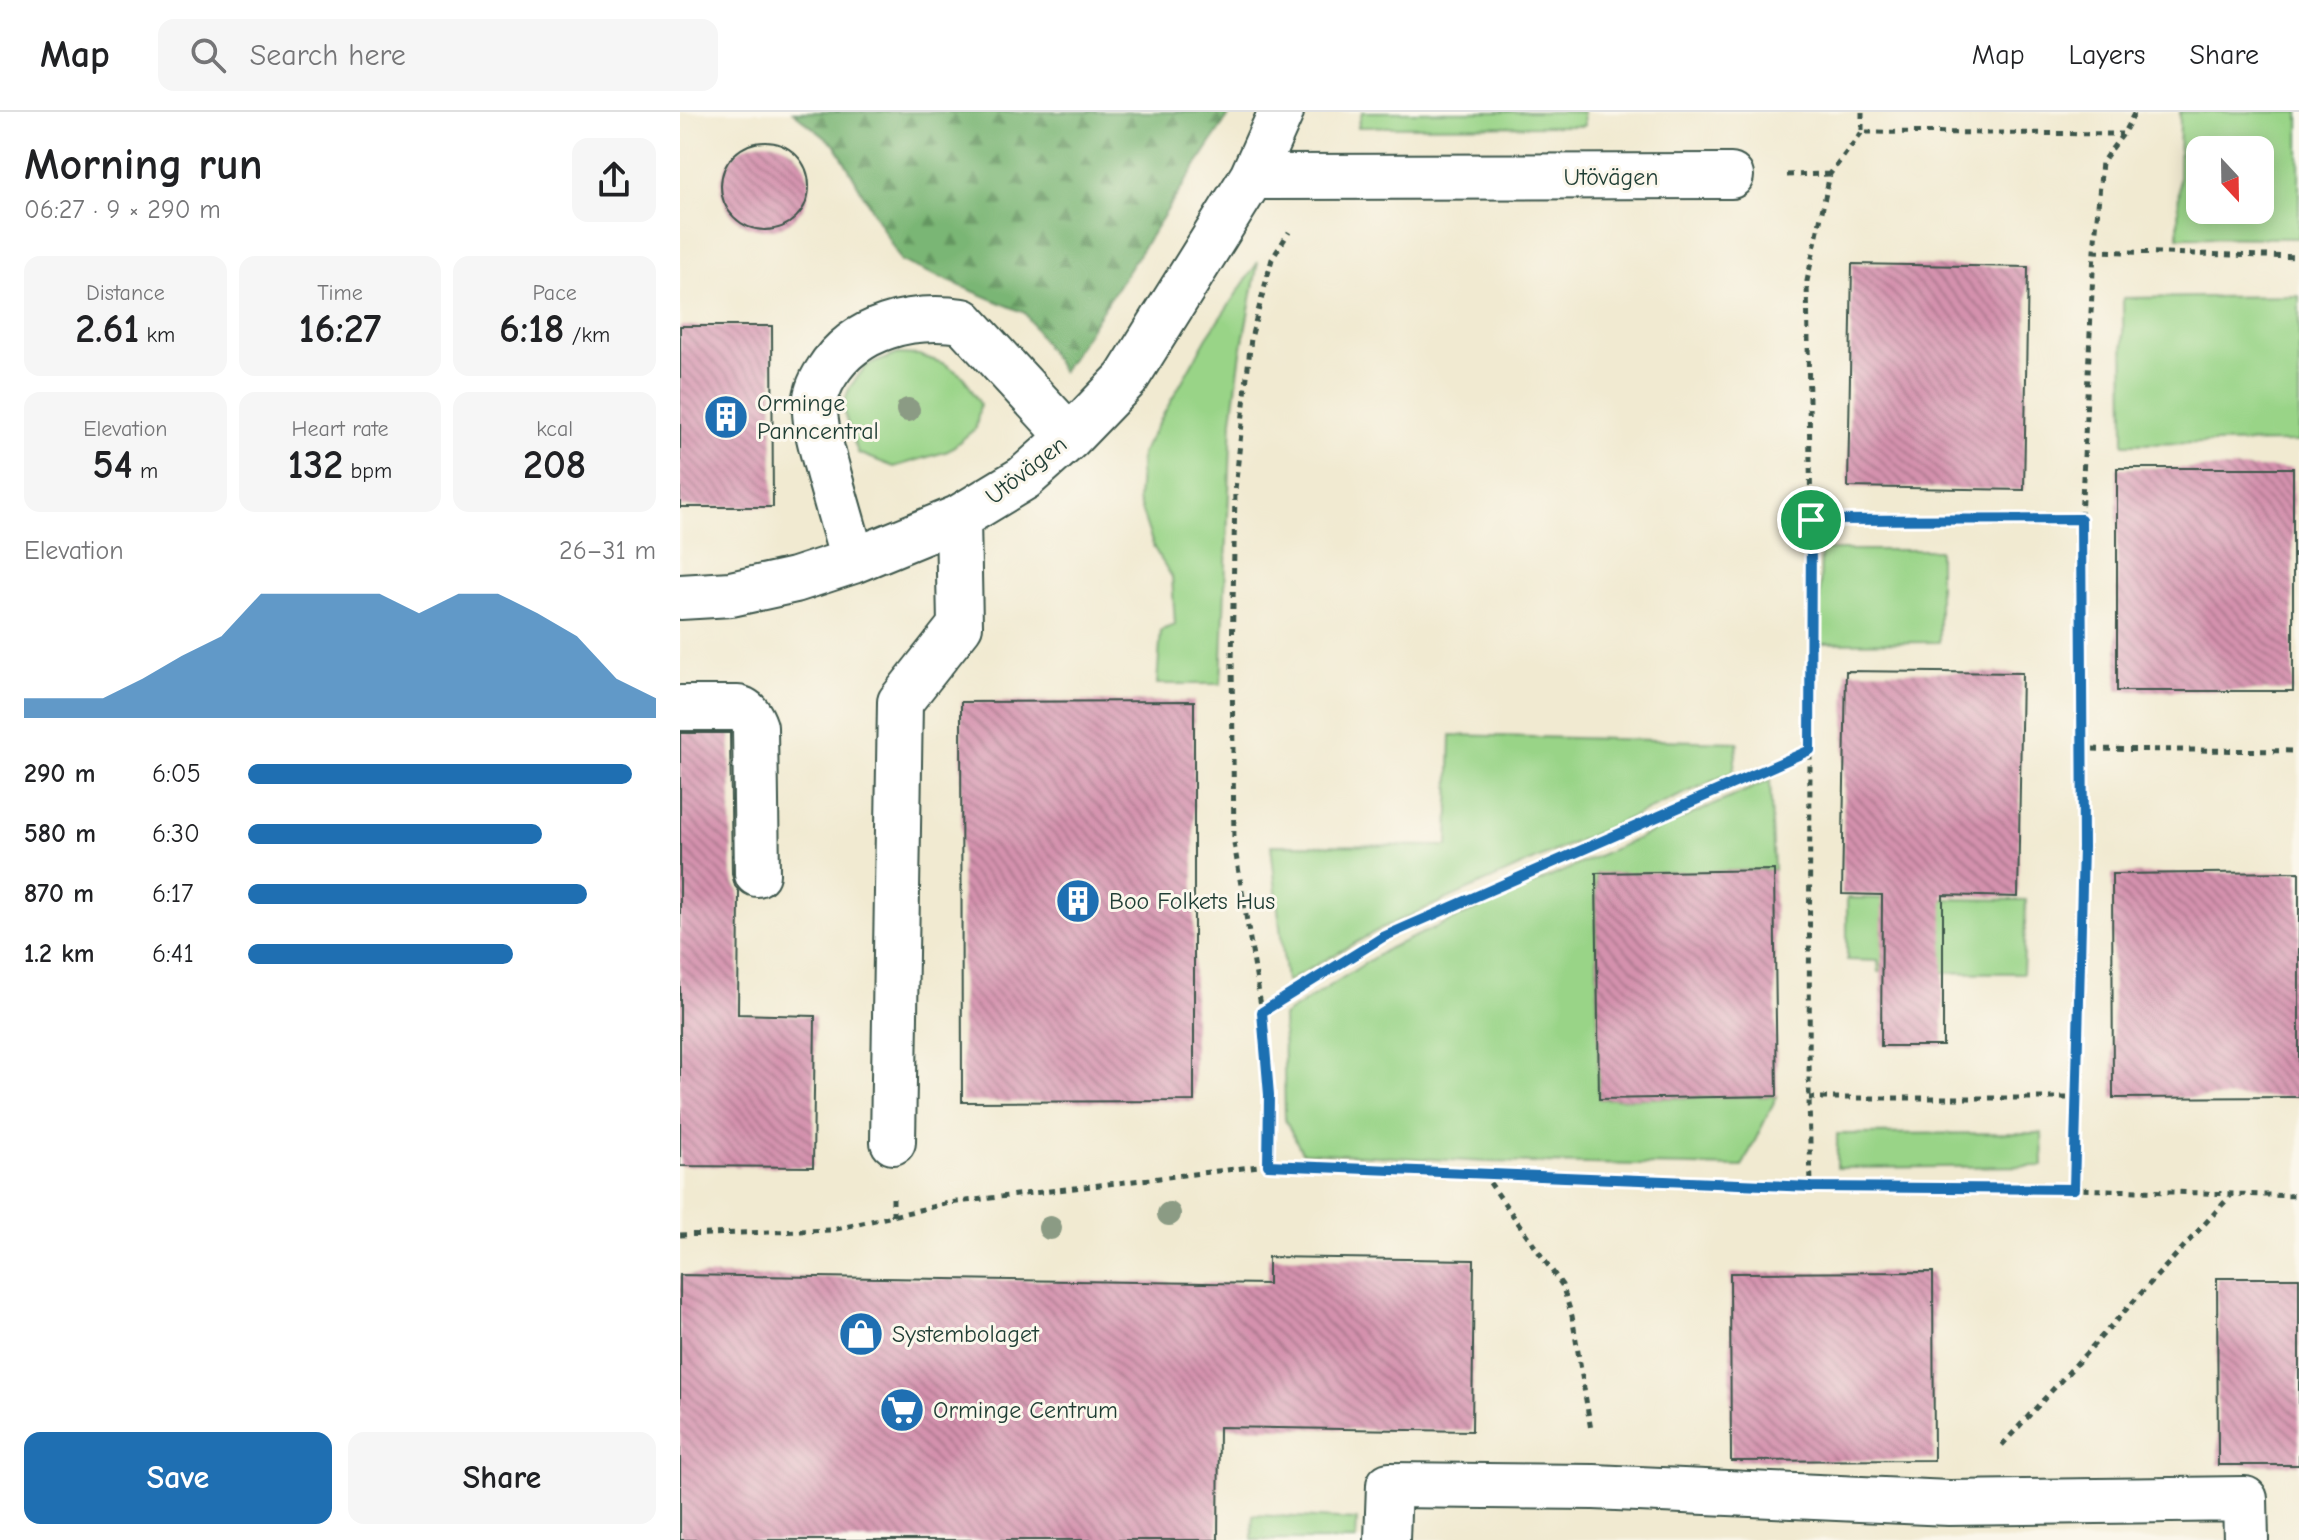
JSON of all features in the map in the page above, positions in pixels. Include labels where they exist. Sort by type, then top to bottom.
[{"type":"street","name":"Utövägen","points":[[680,597],[731,594],[795,580],[853,561],[958,518],[1024,478],[1070,437],[1126,379],[1252,177],[1281,112]]},
{"type":"street","name":"Utövägen","points":[[1252,177],[1731,176]]},
{"type":"street","points":[[853,561],[819,440],[814,411],[816,392],[835,360],[850,345],[869,334],[916,319],[963,321],[1070,437]]},
{"type":"street","points":[[893,1142],[900,702],[960,626],[958,518]]},
{"type":"street","points":[[680,708],[738,708],[744,709],[753,720],[757,874]]},
{"type":"street","points":[[1387,1540],[1389,1485],[1594,1487],[1949,1503],[2245,1499],[2246,1540]]},
{"type":"path","points":[[1811,1187],[1811,520],[1807,281],[1830,174],[1862,132],[1862,112]]},
{"type":"path","points":[[2074,1189],[2083,847],[2081,519],[2094,251],[2102,162],[2135,112]]},
{"type":"path","points":[[1862,132],[2123,134]]},
{"type":"path","points":[[1268,1165],[1269,1095],[1262,1012],[1234,843],[1232,663],[1235,490],[1251,338],[1272,259],[1323,176]]},
{"type":"path","points":[[2094,251],[2299,257]]},
{"type":"path","points":[[1811,520],[2081,519]]},
{"type":"path","points":[[2081,749],[2299,751]]},
{"type":"path","points":[[1262,1012],[1383,937],[1810,750]]},
{"type":"path","points":[[1809,1098],[2076,1098]]},
{"type":"path","points":[[680,1235],[832,1230],[949,1203],[1268,1165],[1811,1187],[2074,1189],[2299,1196]]},
{"type":"path","points":[[1483,1173],[1562,1285],[1572,1316],[1585,1390],[1591,1428],[1594,1487]]},
{"type":"path","points":[[1949,1503],[2232,1194]]},
{"type":"green space","points":[[793,112],[1231,112],[1062,372],[1025,313],[901,261],[836,146]]},
{"type":"green space","points":[[1362,112],[1583,112],[1584,126],[1358,127]]},
{"type":"green space","points":[[2180,112],[2299,112],[2299,238],[2178,237]]},
{"type":"green space","points":[[1258,262],[1232,420],[1221,684],[1157,684],[1161,630],[1175,625],[1172,577],[1154,548],[1138,500],[1141,454],[1207,337]]},
{"type":"green space","points":[[2299,296],[2299,442],[2124,444],[2123,298]]},
{"type":"green space","points":[[898,354],[919,355],[945,364],[964,377],[980,404],[976,428],[948,451],[894,467],[858,453],[842,407],[850,387],[866,366]]},
{"type":"green space","points":[[1821,550],[1939,550],[1939,642],[1819,643]]},
{"type":"green space","points":[[1451,735],[1738,742],[1733,772],[1382,928],[1286,982],[1271,845],[1448,846]]},
{"type":"green space","points":[[1770,780],[1774,870],[1596,874],[1599,1099],[1777,1096],[1742,1167],[1487,1162],[1302,1152],[1285,1120],[1283,1016],[1389,948]]},
{"type":"green space","points":[[1847,898],[2026,900],[2023,973],[1879,972],[1878,961],[1847,960]]},
{"type":"green space","points":[[2042,1133],[2043,1166],[1837,1168],[1837,1134]]},
{"type":"green space","points":[[1253,1515],[1357,1520],[1356,1540],[1252,1540]]},
{"type":"building","points":[[765,142],[782,145],[796,155],[806,169],[809,186],[806,203],[796,217],[782,227],[765,230],[748,227],[734,217],[724,203],[721,186],[724,169],[734,155],[748,145]]},
{"type":"building","points":[[1852,264],[2028,267],[2024,490],[1848,487]]},
{"type":"building","name":"Orminge Panncentral","points":[[680,326],[772,326],[773,507],[680,507]]},
{"type":"building","points":[[2117,468],[2293,468],[2293,691],[2117,691]]},
{"type":"building","points":[[1846,671],[2022,673],[2018,897],[1943,895],[1943,1046],[1881,1046],[1882,895],[1842,894]]},
{"type":"building","name":"Boo Folkets Hus","points":[[1194,701],[1194,1101],[962,1102],[961,702]]},
{"type":"building","points":[[680,733],[730,733],[732,874],[739,891],[738,1014],[815,1016],[813,1167],[680,1166]]},
{"type":"building","points":[[1774,870],[1777,1096],[1599,1099],[1596,873]]},
{"type":"building","points":[[2299,872],[2299,1097],[2113,1098],[2112,874]]},
{"type":"building","name":"Orminge Centrum","points":[[1268,1257],[1474,1260],[1472,1431],[1219,1427],[1218,1540],[680,1540],[680,1275],[1268,1284]]},
{"type":"building","points":[[1933,1272],[1934,1460],[1731,1461],[1730,1273]]},
{"type":"building","points":[[2217,1278],[2299,1278],[2299,1465],[2218,1465]]},
{"type":"place","name":"Orminge Panncentral","points":[[726,417]]},
{"type":"place","name":"Boo Folkets Hus","points":[[1078,901]]},
{"type":"place","name":"Systembolaget","points":[[861,1334]]},
{"type":"place","name":"Orminge Centrum","points":[[902,1410]]},
{"type":"route","points":[[2081,519],[2083,847],[2074,1189],[1811,1187],[1268,1165],[1269,1095],[1262,1012],[1383,937],[1810,750],[1811,520],[2081,519]]}]
